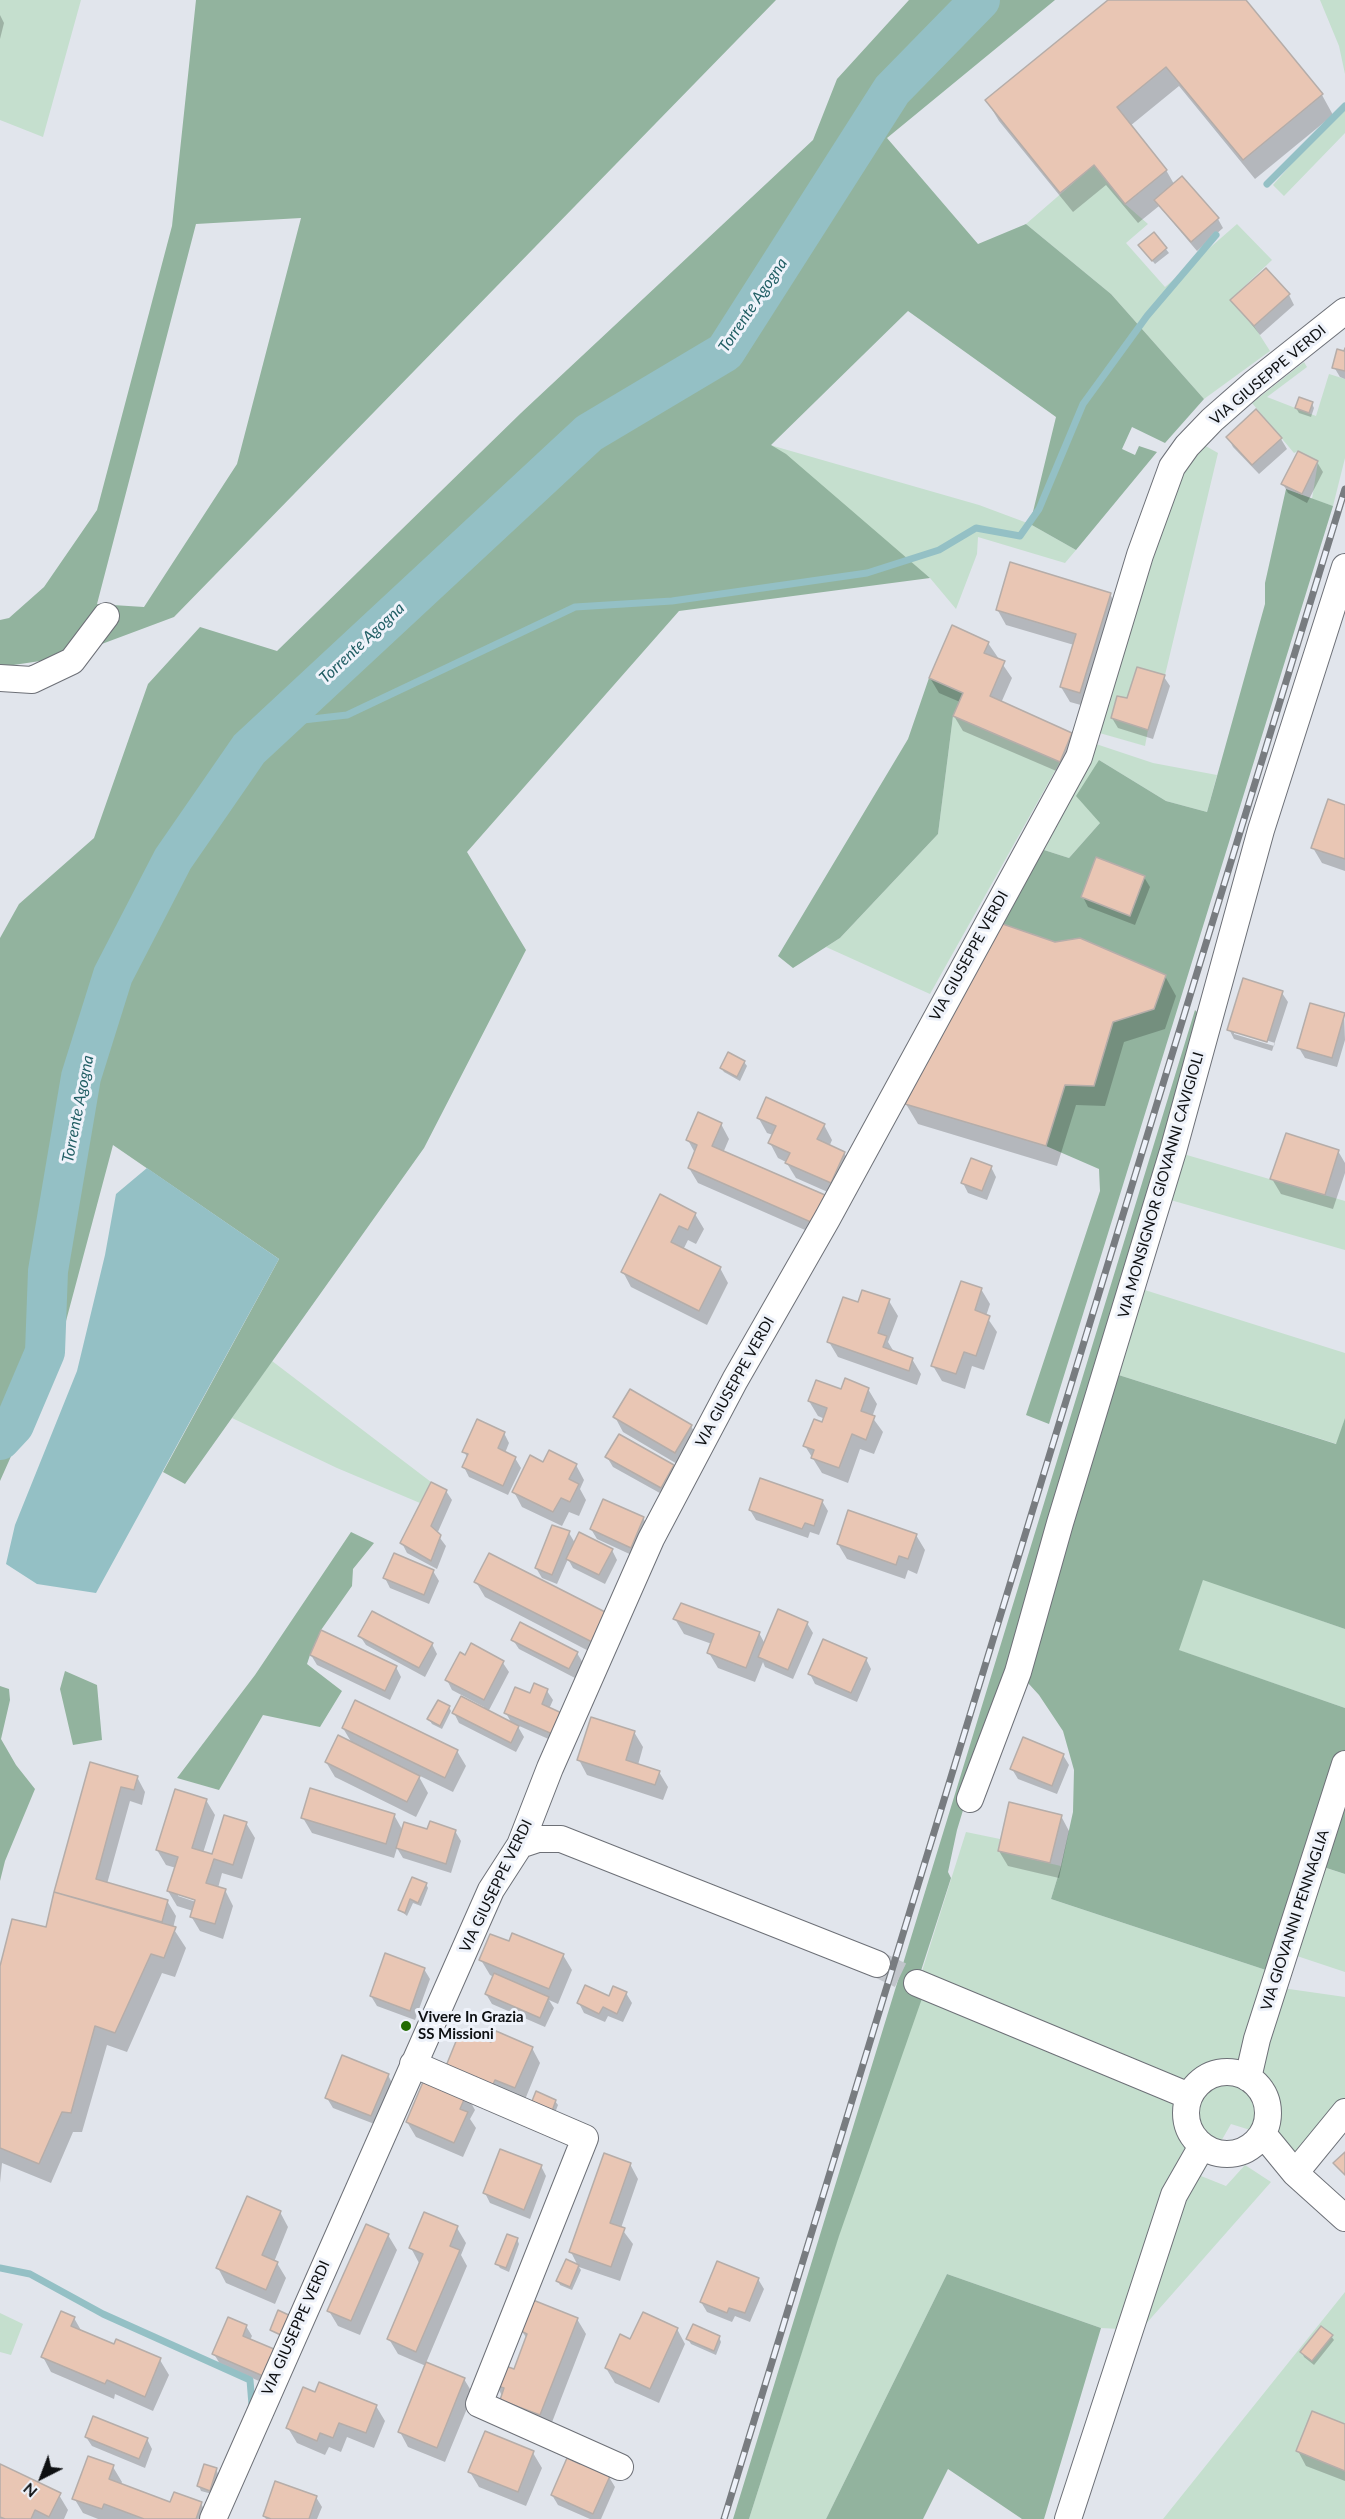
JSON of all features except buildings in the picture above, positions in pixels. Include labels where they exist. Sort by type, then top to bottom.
[{"type":"street","name":"VIA GIUSEPPE VERDI","points":[[213,2519],[491,1890],[519,1845],[550,1768],[651,1539],[735,1380],[827,1219],[1079,757],[1140,555],[1172,467],[1187,446],[1212,420],[1253,384],[1345,311]]},
{"type":"street","name":"VIA MONSIGNOR GIOVANNI CAVIGIOLI","points":[[970,1799],[1018,1672],[1060,1523],[1170,1162],[1261,830],[1345,567]]},
{"type":"street","points":[[0,678],[32,680],[72,661],[106,616]]},
{"type":"street","name":"VIA GIOVANNI PENNAGLIA","points":[[1248,2078],[1257,2039],[1345,1764]]},
{"type":"street","points":[[519,1845],[538,1839],[561,1839],[876,1964]]},
{"type":"street","points":[[922,1985],[1189,2096]]},
{"type":"street","points":[[413,2064],[585,2138],[479,2404],[620,2467]]},
{"type":"street","points":[[1222,2072],[1236,2072],[1248,2078],[1258,2086],[1268,2109],[1263,2134],[1254,2145],[1235,2153],[1215,2152],[1202,2146],[1192,2136],[1187,2123],[1186,2109],[1189,2096],[1197,2084],[1208,2076],[1222,2072]]},
{"type":"street","points":[[1295,2173],[1345,2112]]},
{"type":"street","points":[[1263,2134],[1295,2173],[1345,2218]]},
{"type":"street","points":[[1068,2519],[1174,2195],[1202,2146]]},
{"type":"green space","points":[[0,0],[81,0],[43,137],[0,120]]},
{"type":"green space","points":[[196,0],[776,0],[174,617],[67,657],[0,667],[0,620],[9,618],[44,587],[97,510],[172,226]],"holes":[[[301,218],[237,464],[144,607],[97,604],[196,224]]]},
{"type":"green space","points":[[909,0],[1055,0],[887,138],[978,244],[1026,224],[1111,294],[1204,399],[1165,443],[1132,427],[1122,449],[1135,455],[1139,446],[1157,452],[1076,550],[1030,524],[1056,417],[908,311],[771,445],[786,454],[930,578],[679,611],[467,852],[526,950],[424,1148],[185,1484],[163,1472],[279,1259],[113,1145],[58,1351],[0,1481],[0,938],[19,904],[94,838],[148,684],[200,627],[277,651],[521,413],[813,140],[837,79]]},
{"type":"green space","points":[[1320,0],[1345,0],[1345,74],[1339,46]]},
{"type":"green space","points":[[1345,103],[1345,133],[1284,196],[1273,185]]},
{"type":"green space","points":[[1094,165],[1125,204],[1148,224],[1126,243],[1165,287],[1237,224],[1272,260],[1230,300],[1254,326],[1270,351],[1204,399],[1111,294],[1026,224]]},
{"type":"green space","points":[[1304,362],[1307,367],[1267,397],[1316,416],[1329,374],[1345,379],[1345,458],[1333,506],[1312,499],[1318,461],[1298,451],[1294,453],[1252,403]]},
{"type":"green space","points":[[770,445],[979,505],[1030,524],[1076,550],[1065,563],[978,537],[977,554],[956,609],[930,578]]},
{"type":"green space","points":[[1204,445],[1218,453],[1165,675],[1137,667],[1127,698],[1117,696],[1111,718],[1148,730],[1145,746],[1096,732],[1177,487],[1187,466]]},
{"type":"green space","points":[[1286,489],[1333,506],[1049,1424],[1026,1415],[1100,1191],[1099,1169],[1046,1146],[1065,1085],[1094,1086],[1113,1022],[1154,1009],[1166,975],[1080,938],[1055,942],[997,922],[1044,850],[1069,858],[1100,823],[1076,796],[1099,760],[1166,801],[1207,812],[1265,604],[1265,583]]},
{"type":"green space","points":[[929,678],[963,693],[953,716],[938,834],[840,938],[793,968],[778,956],[908,739]]},
{"type":"green space","points":[[953,716],[1060,762],[930,994],[826,947],[840,938],[938,834]]},
{"type":"green space","points":[[1093,743],[1153,763],[1217,775],[1207,812],[1166,801],[1099,760],[1100,823],[1069,858],[1044,850],[1039,846]]},
{"type":"green space","points":[[1195,1010],[1199,1014],[1099,1361],[957,1830],[948,1872],[951,1878],[917,1983],[926,1987],[839,2236],[749,2519],[733,2519]]},
{"type":"green space","points":[[1173,1151],[1345,1201],[1345,1250],[1160,1197]]},
{"type":"green space","points":[[1132,1286],[1345,1353],[1345,1418],[1337,1444],[1106,1371]]},
{"type":"green space","points":[[272,1361],[431,1482],[420,1503],[337,1468],[232,1418]]},
{"type":"green space","points":[[1106,1371],[1336,1444],[1345,1418],[1345,1629],[1203,1580],[1179,1650],[1345,1708],[1345,1874],[1314,1864],[1278,1974],[1051,1899],[1073,1812],[1074,1770],[1063,1731],[1039,1695],[1018,1672]]},
{"type":"green space","points":[[351,1532],[374,1543],[353,1569],[352,1586],[321,1630],[307,1664],[342,1691],[320,1727],[263,1715],[219,1790],[177,1778],[255,1675]]},
{"type":"green space","points":[[1203,1579],[1345,1629],[1345,1708],[1178,1650]]},
{"type":"green space","points":[[65,1671],[97,1685],[102,1740],[73,1745],[60,1689]]},
{"type":"green space","points":[[0,1686],[9,1689],[10,1700],[1,1739],[16,1765],[35,1789],[5,1861],[0,1881]]},
{"type":"green space","points":[[966,1832],[1000,1839],[998,1851],[1061,1866],[1051,1899],[1278,1974],[1275,1987],[1345,1997],[1345,2113],[1298,2169],[1263,2134],[1231,2124],[1201,2176],[1226,2186],[1245,2165],[1271,2182],[1137,2334],[1119,2329],[1101,2328],[947,2274],[826,2519],[749,2519]]},
{"type":"green space","points":[[1313,1864],[1345,1874],[1345,1972],[1285,1952]]},
{"type":"green space","points":[[947,2274],[1101,2328],[1044,2519],[1022,2519],[948,2469],[923,2519],[826,2519]]},
{"type":"green space","points":[[1345,2292],[1345,2519],[1163,2519]]},
{"type":"green space","points":[[0,2313],[23,2324],[11,2355],[0,2352]]},
{"type":"water","points":[[147,1168],[279,1259],[96,1593],[37,1584],[6,1564],[15,1525],[77,1371],[105,1255],[116,1194]]},
{"type":"waterway","name":"Torrente Agogna","points":[[0,1440],[14,1425],[45,1352],[48,1271],[81,1077],[113,975],[173,859],[249,749],[589,433],[725,352],[892,90],[980,0]]},
{"type":"waterway","points":[[1267,184],[1345,106]]},
{"type":"waterway","points":[[277,723],[347,715],[575,607],[672,601],[867,573],[939,550],[976,528],[1020,536],[1039,509],[1083,404],[1147,316],[1216,235]]},
{"type":"waterway","points":[[0,2268],[30,2274],[103,2314],[250,2380],[252,2405]]},
{"type":"tunnel","points":[[877,1964],[917,1983]]},
{"type":"railway","points":[[724,2519],[1345,489]]},
{"type":"place","name":"Vivere In Grazia SS Missioni","points":[[406,2026]]}]
